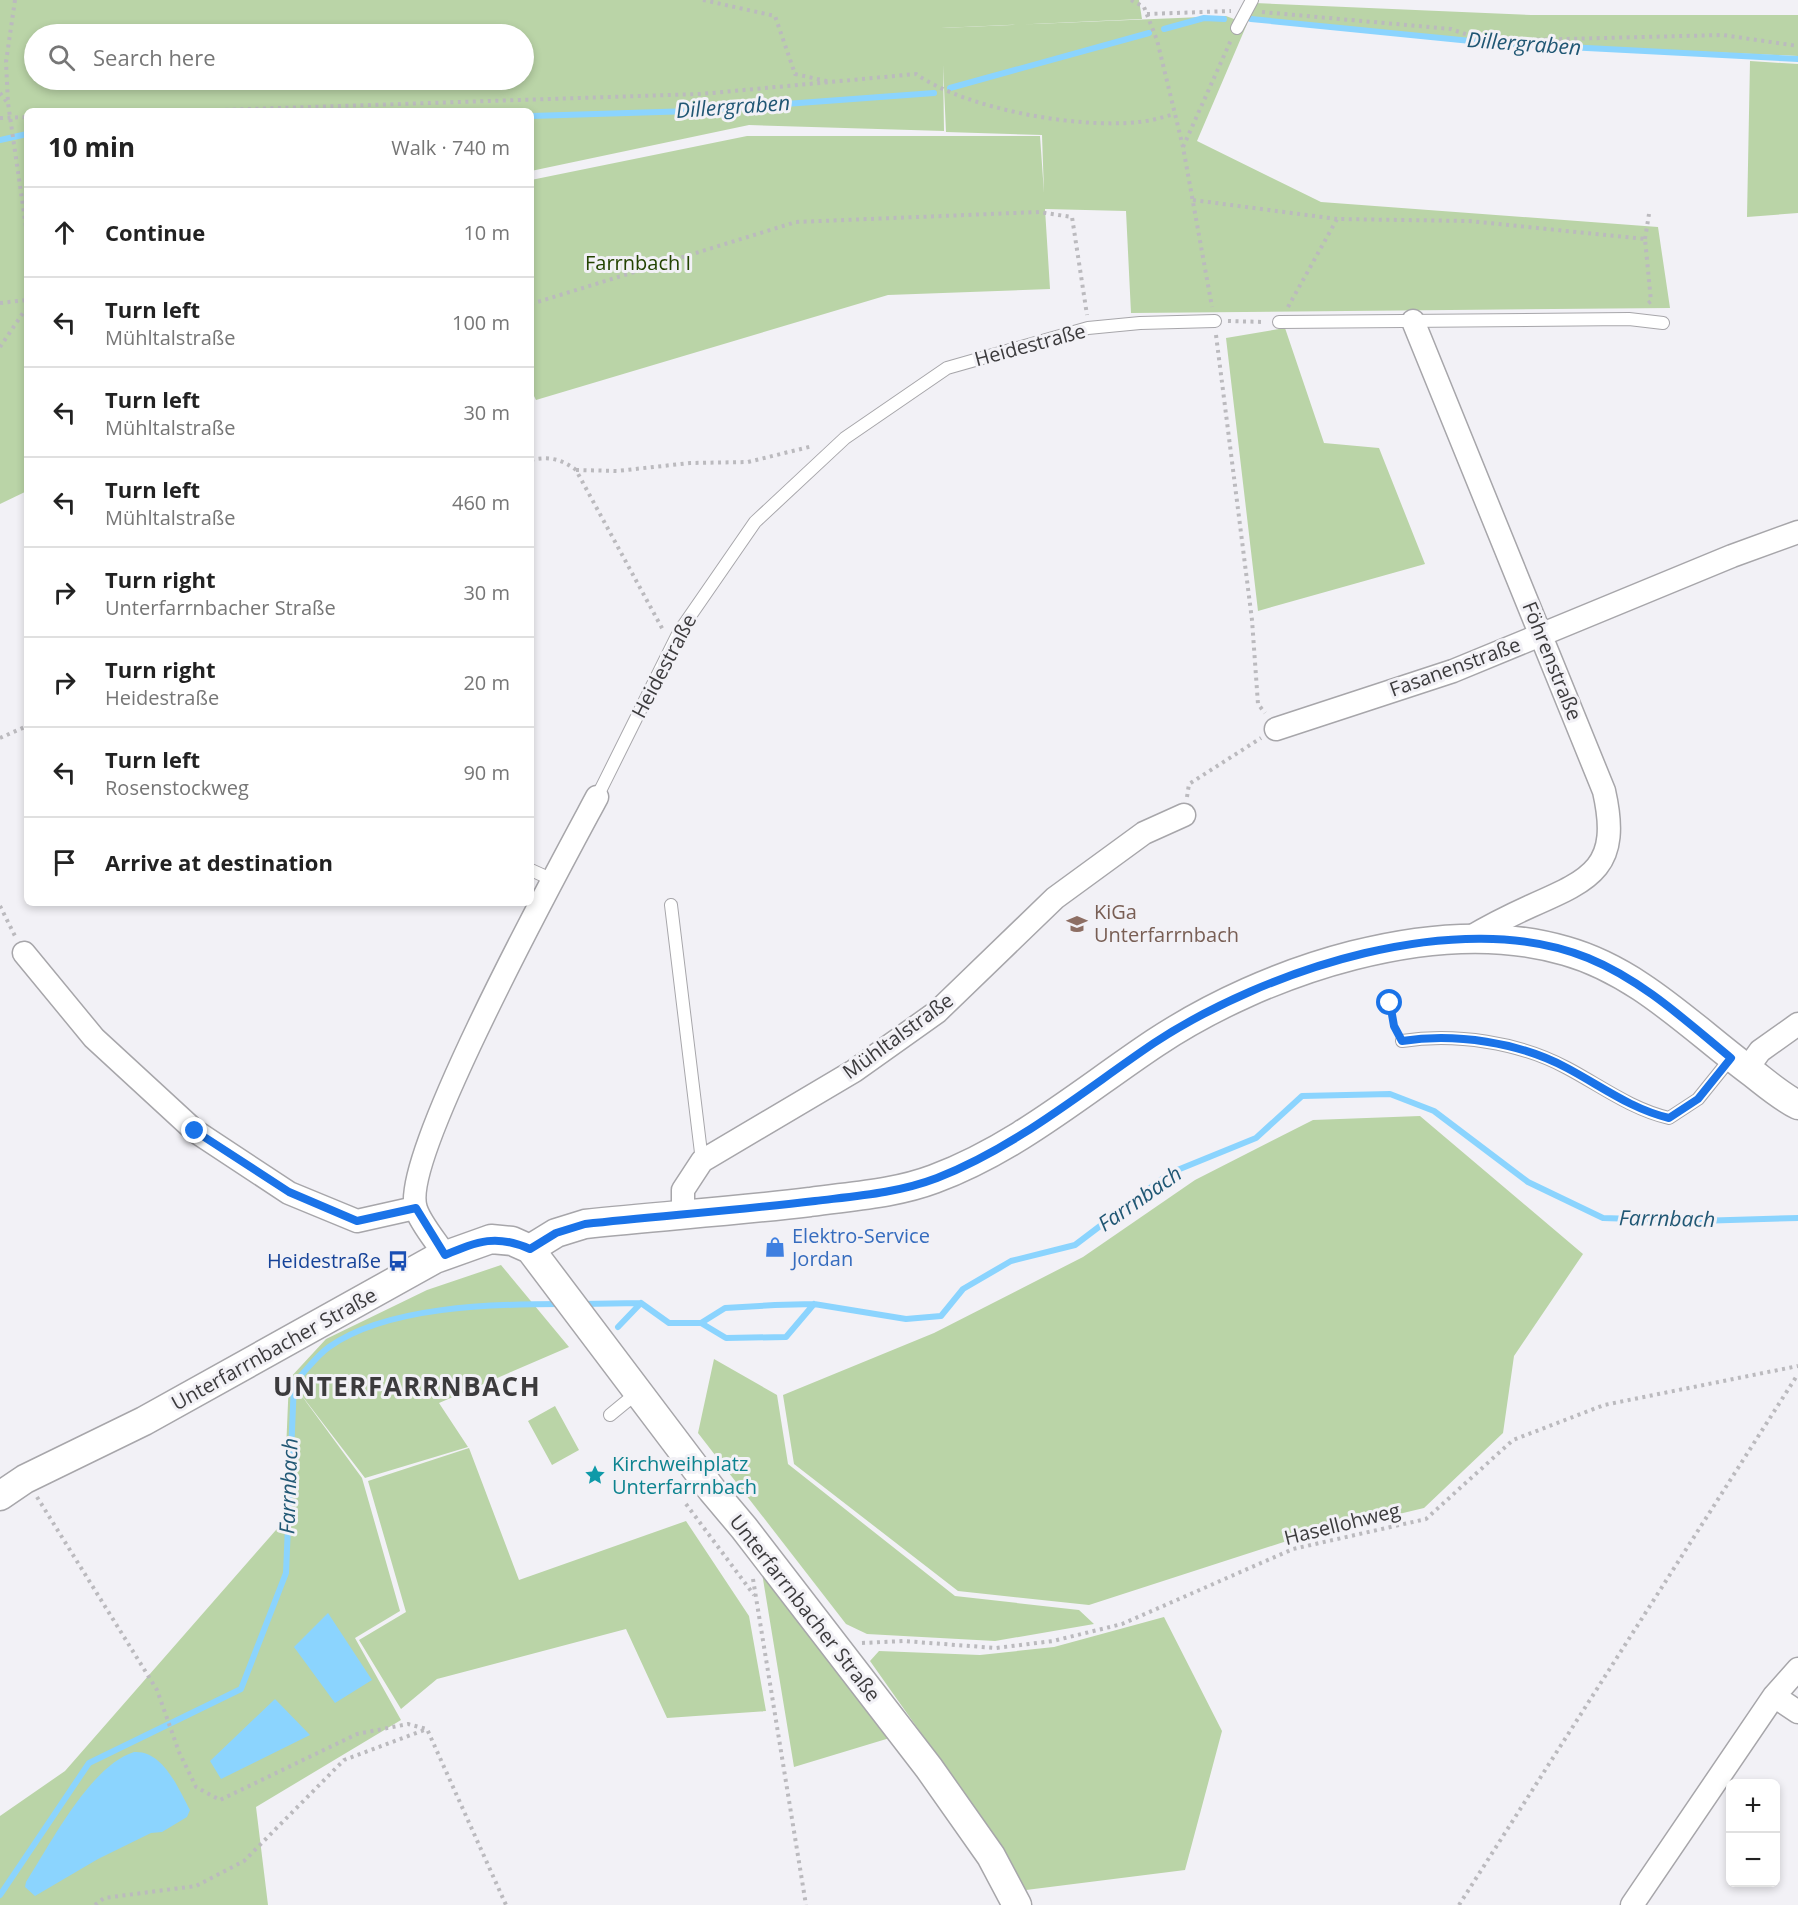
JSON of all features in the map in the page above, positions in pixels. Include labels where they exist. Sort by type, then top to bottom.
[{"type":"street","name":"Föhrenstraße","points":[[1413,321],[1542,635],[1604,791],[1609,814],[1606,850],[1597,869],[1573,888],[1506,917],[1469,938]]},
{"type":"street","name":"Fasanenstraße","points":[[1276,729],[1453,671],[1732,556],[1798,532]]},
{"type":"street","name":"Heidestraße","points":[[416,1208],[417,1186],[426,1149],[443,1101],[597,797]]},
{"type":"street","name":"Mühltalstraße","points":[[683,1214],[683,1190],[702,1161],[854,1071],[928,1019],[1055,898],[1144,832],[1184,815]]},
{"type":"street","points":[[530,1249],[556,1233],[585,1224],[876,1194],[933,1179],[1018,1139],[1188,1023],[1253,992],[1304,972],[1383,949],[1424,941],[1469,938],[1536,944],[1587,957],[1634,982],[1739,1064],[1798,1105]]},
{"type":"street","points":[[24,953],[94,1038],[195,1131],[289,1192],[357,1221],[416,1208],[445,1255]]},
{"type":"street","points":[[1739,1064],[1798,1024]]},
{"type":"street","name":"Unterfarrnbacher Straße","points":[[0,1496],[25,1479],[144,1421],[445,1255],[491,1239],[512,1241],[530,1249],[712,1490],[950,1797],[991,1856],[1017,1905]]},
{"type":"street","points":[[1632,1905],[1774,1696],[1798,1669]]},
{"type":"street","points":[[1774,1696],[1798,1712]]},
{"type":"lane","points":[[1237,28],[1249,5]]},
{"type":"lane","points":[[1279,322],[1629,319],[1663,323]]},
{"type":"lane","name":"Heidestraße","points":[[597,797],[679,632],[755,522],[845,438],[947,368],[1088,328],[1140,322],[1215,321]]},
{"type":"lane","points":[[534,871],[553,880]]},
{"type":"lane","points":[[671,906],[702,1161]]},
{"type":"lane","points":[[1402,1041],[1430,1037],[1498,1043],[1564,1066],[1643,1112],[1669,1118],[1698,1099],[1739,1064]]},
{"type":"lane","points":[[610,1415],[639,1391]]},
{"type":"path","points":[[15,0],[6,62],[10,131],[24,214]]},
{"type":"path","points":[[703,0],[775,16],[795,74],[834,83]]},
{"type":"path","points":[[1131,0],[1144,7],[1157,40],[1183,147],[1215,321],[1252,620],[1258,704],[1276,729],[1189,784],[1184,815]]},
{"type":"path","points":[[1147,14],[1249,5],[1451,29],[1485,41],[1723,35],[1798,46]]},
{"type":"path","points":[[1183,147],[1237,28]]},
{"type":"path","points":[[279,108],[701,94],[916,74],[933,86],[1049,120],[1138,122],[1175,114]]},
{"type":"path","points":[[0,93],[8,103]]},
{"type":"path","points":[[0,118],[24,117]]},
{"type":"path","points":[[1192,200],[1337,219],[1469,221],[1645,239]]},
{"type":"path","points":[[534,303],[796,222],[1039,212],[1072,217],[1088,328]]},
{"type":"path","points":[[1629,319],[1651,301],[1645,239],[1650,214]]},
{"type":"path","points":[[1215,321],[1279,322],[1337,219]]},
{"type":"path","points":[[0,303],[24,300]]},
{"type":"path","points":[[0,347],[24,316]]},
{"type":"path","points":[[576,470],[617,471],[690,463],[748,462],[845,438]]},
{"type":"path","points":[[534,460],[544,458],[565,462],[576,470],[663,630],[679,632]]},
{"type":"path","points":[[0,738],[24,727]]},
{"type":"path","points":[[0,906],[24,953]]},
{"type":"path","points":[[1390,1003],[1394,1026],[1402,1041]]},
{"type":"path","name":"Hasellohweg","points":[[833,1644],[903,1641],[996,1648],[1053,1641],[1122,1624],[1293,1549],[1426,1519],[1513,1440],[1604,1405],[1798,1366]]},
{"type":"path","points":[[1459,1905],[1798,1374]]},
{"type":"path","points":[[25,1479],[157,1690],[179,1752],[196,1787],[220,1800],[357,1734],[408,1724],[427,1729]]},
{"type":"path","points":[[686,1504],[756,1597]]},
{"type":"path","points":[[752,1574],[806,1905]]},
{"type":"path","points":[[95,1905],[104,1898],[196,1886],[244,1862],[344,1760],[427,1729]]},
{"type":"path","points":[[427,1729],[506,1905]]},
{"type":"green space","name":"Farrnbach I","points":[[0,0],[1139,0],[1142,19],[941,28],[1226,16],[1247,24],[1197,141],[1321,202],[1658,227],[1670,308],[1131,313],[1126,211],[1045,209],[1050,289],[888,295],[536,400],[534,396],[534,179],[747,136],[1040,136],[1044,193],[1042,135],[946,132],[943,65],[944,131],[749,125],[534,170],[534,108],[24,108],[24,492],[0,504]]},
{"type":"green space","points":[[1255,3],[1531,15],[1798,15],[1798,56],[1488,42],[1248,18]]},
{"type":"green space","points":[[1750,61],[1798,64],[1798,213],[1747,217]]},
{"type":"green space","points":[[1285,328],[1324,443],[1379,448],[1425,564],[1258,611],[1226,338]]},
{"type":"green space","points":[[1420,1116],[1583,1254],[1514,1356],[1503,1433],[1424,1508],[1290,1540],[1089,1605],[958,1591],[794,1464],[783,1395],[934,1333],[1083,1257],[1195,1180],[1313,1120]]},
{"type":"green space","points":[[501,1265],[569,1347],[439,1403],[468,1447],[365,1478],[296,1388],[362,1478],[400,1611],[355,1638],[401,1720],[256,1807],[268,1905],[0,1905],[0,1816],[65,1771],[283,1522],[289,1379],[326,1339],[427,1290]]},
{"type":"green space","points":[[714,1359],[777,1395],[788,1464],[955,1596],[1079,1610],[1094,1624],[995,1641],[867,1634],[846,1624],[698,1433]]},
{"type":"green space","points":[[555,1406],[579,1450],[552,1465],[528,1421]]},
{"type":"green space","points":[[469,1448],[519,1580],[686,1521],[749,1616],[766,1711],[667,1718],[626,1629],[437,1679],[401,1709],[359,1640],[406,1612],[368,1481]]},
{"type":"green space","points":[[762,1573],[893,1737],[794,1767]]},
{"type":"green space","points":[[1164,1617],[1222,1731],[1185,1870],[1026,1890],[1003,1849],[870,1661],[879,1651],[980,1655],[1054,1647]]},
{"type":"water","points":[[328,1613],[372,1680],[335,1703],[294,1647]]},
{"type":"water","points":[[275,1699],[310,1735],[221,1779],[210,1761]]},
{"type":"water","points":[[134,1752],[153,1757],[168,1772],[190,1810],[187,1817],[162,1832],[151,1833],[98,1859],[35,1896],[25,1887],[26,1882],[73,1808],[102,1773],[118,1760]]},
{"type":"waterway","name":"Dillergraben","points":[[1164,29],[1204,18],[1224,19]]},
{"type":"waterway","name":"Dillergraben","points":[[1251,19],[1491,43],[1798,59]]},
{"type":"waterway","name":"Dillergraben","points":[[950,88],[1149,33]]},
{"type":"waterway","name":"Dillergraben","points":[[534,116],[692,111],[934,93]]},
{"type":"waterway","name":"Dillergraben","points":[[0,140],[24,135]]},
{"type":"waterway","name":"Farrnbach","points":[[581,1304],[641,1303],[669,1323],[701,1323],[725,1308],[775,1305],[814,1304],[906,1319],[941,1316],[963,1289],[1011,1261],[1075,1245],[1170,1173],[1256,1138],[1302,1096],[1390,1094],[1434,1111],[1528,1182],[1603,1218],[1697,1221],[1798,1218]]},
{"type":"waterway","points":[[618,1327],[641,1303]]},
{"type":"waterway","name":"Farrnbach","points":[[0,1895],[89,1763],[241,1689],[286,1573],[294,1383],[315,1359],[329,1347],[353,1333],[410,1315],[473,1307],[562,1304]]},
{"type":"waterway","name":"Farrnbach","points":[[701,1323],[726,1338],[786,1337],[814,1304]]},
{"type":"place","name":"KiGa Unterfarrnbach","points":[[1077,924]]},
{"type":"place","name":"Elektro-Service Jordan","points":[[775,1247]]},
{"type":"place","name":"Heidestraße","points":[[398,1261]]},
{"type":"place","name":"Kirchweihplatz Unterfarrnbach","points":[[595,1475]]},
{"type":"district","name":"UNTERFARRNBACH","points":[[407,1387]]},
{"type":"route","points":[[195,1131],[289,1192],[357,1221],[416,1208],[445,1255],[491,1239],[512,1241],[530,1249],[556,1233],[585,1224],[876,1194],[905,1188],[960,1168],[1018,1139],[1156,1043],[1223,1005],[1262,987],[1304,972],[1383,949],[1424,941],[1469,938],[1512,940],[1587,957],[1634,982],[1665,1004],[1731,1058],[1698,1099],[1669,1118],[1643,1112],[1564,1066],[1498,1043],[1430,1037],[1402,1041],[1394,1026],[1390,1003]]}]
